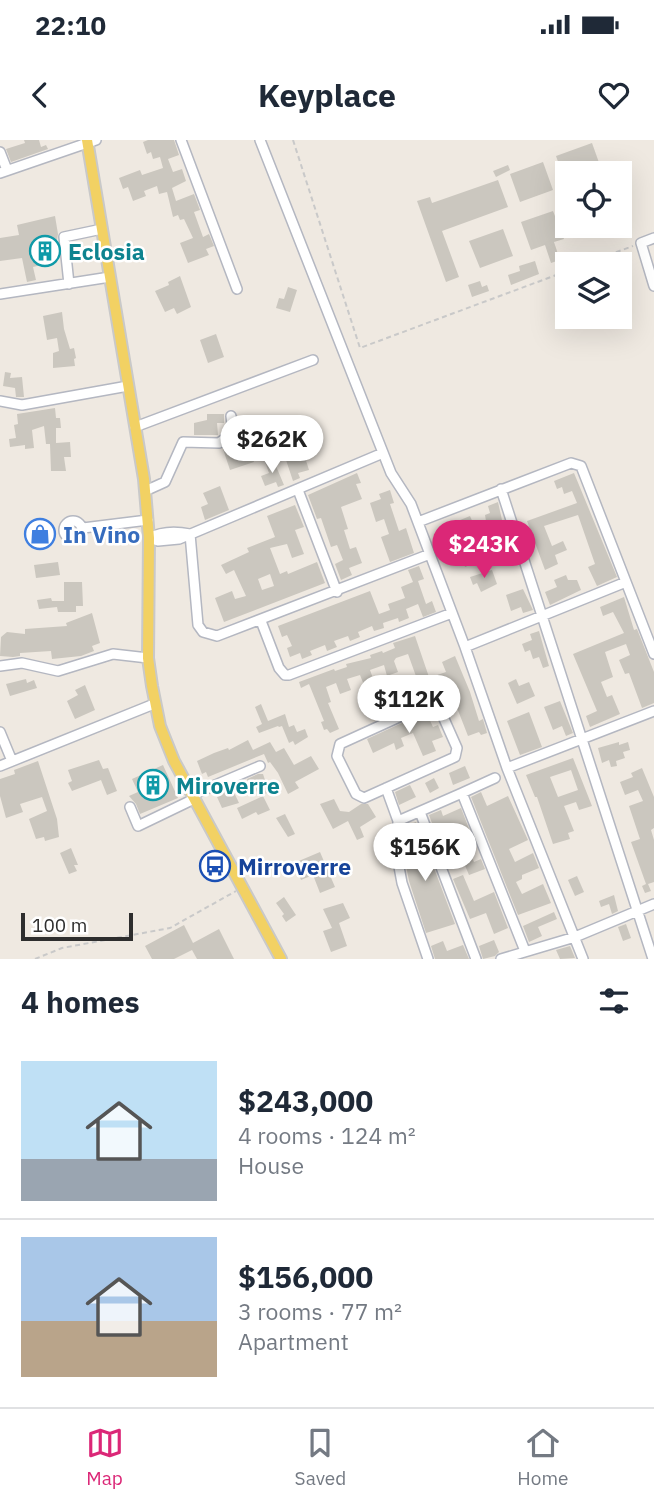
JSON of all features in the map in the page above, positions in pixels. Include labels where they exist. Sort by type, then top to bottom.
[{"type":"main road","points":[[90,141],[145,491],[149,538],[148,659],[154,704],[174,761],[281,959]]},
{"type":"street","points":[[181,140],[237,289]]},
{"type":"street","points":[[260,140],[391,473],[418,522],[465,647],[506,768],[583,959]]},
{"type":"street","points":[[0,152],[4,171],[90,141]]},
{"type":"street","points":[[69,284],[64,237],[102,229]]},
{"type":"street","points":[[654,238],[641,243],[654,286]]},
{"type":"street","points":[[0,294],[110,277]]},
{"type":"street","points":[[135,427],[313,360]]},
{"type":"street","points":[[0,401],[22,405],[128,386]]},
{"type":"street","points":[[145,491],[164,482],[183,442],[219,443],[233,433],[231,416]]},
{"type":"street","points":[[149,538],[158,541],[179,539],[383,453]]},
{"type":"street","points":[[418,522],[571,463],[581,466],[654,654]]},
{"type":"street","points":[[501,489],[653,959]]},
{"type":"street","points":[[298,490],[337,592]]},
{"type":"street","points":[[83,528],[148,520]]},
{"type":"street","points":[[190,534],[198,625],[203,632],[217,636],[430,554]]},
{"type":"street","points":[[465,647],[626,582]]},
{"type":"street","points":[[261,621],[279,668],[285,675],[289,675],[452,613]]},
{"type":"street","points":[[0,666],[29,663],[58,671],[113,654],[148,659]]},
{"type":"street","points":[[0,766],[154,704]]},
{"type":"street","points":[[430,704],[436,704],[457,748],[455,757],[386,788],[364,798],[356,794],[337,756],[340,744],[430,704]]},
{"type":"street","points":[[506,768],[654,710]]},
{"type":"street","points":[[0,732],[12,761]]},
{"type":"street","points":[[130,807],[138,825],[260,766]]},
{"type":"street","points":[[398,821],[495,778]]},
{"type":"street","points":[[386,788],[398,821],[397,866],[428,959]]},
{"type":"street","points":[[463,793],[525,951]]},
{"type":"street","points":[[419,812],[476,959]]},
{"type":"street","points":[[501,959],[575,937],[654,904]]},
{"type":"path","points":[[293,140],[360,348],[555,275]]},
{"type":"path","points":[[617,252],[641,243]]},
{"type":"path","points":[[36,959],[62,948],[170,928],[243,887]]},
{"type":"building","points":[[24,140],[39,140],[41,147],[46,145],[48,149],[11,162],[6,149],[25,143]]},
{"type":"building","points":[[174,140],[179,155],[168,159],[173,172],[182,169],[186,181],[172,188],[176,201],[194,194],[200,210],[194,212],[203,237],[209,234],[214,246],[206,249],[209,255],[188,263],[180,243],[193,238],[184,219],[180,220],[178,215],[173,217],[167,192],[159,194],[157,186],[144,191],[146,196],[133,201],[128,187],[123,189],[119,178],[140,170],[142,175],[163,168],[160,157],[153,159],[151,152],[147,154],[143,142]]},
{"type":"building","points":[[592,143],[598,161],[558,161],[556,156]]},
{"type":"building","points":[[543,162],[553,190],[520,202],[510,174]]},
{"type":"building","points":[[508,165],[510,170],[496,177],[493,171]]},
{"type":"building","points":[[498,180],[508,207],[442,231],[459,277],[446,282],[417,201],[430,197],[432,203]]},
{"type":"building","points":[[553,211],[555,238],[564,239],[554,242],[557,252],[555,252],[555,262],[551,263],[545,245],[531,250],[521,222]]},
{"type":"building","points":[[55,216],[58,234],[57,240],[52,241],[54,262],[33,267],[36,280],[27,282],[22,258],[0,261],[0,238],[19,235],[17,225]]},
{"type":"building","points":[[503,229],[513,256],[480,268],[469,241]]},
{"type":"building","points":[[535,261],[539,274],[511,285],[508,275],[520,271],[519,266]]},
{"type":"building","points":[[180,276],[191,307],[177,314],[174,308],[165,312],[155,291]]},
{"type":"building","points":[[480,281],[482,287],[487,285],[489,291],[472,297],[468,285]]},
{"type":"building","points":[[288,287],[297,290],[290,312],[276,308],[279,298],[284,299]]},
{"type":"building","points":[[62,312],[70,349],[74,348],[75,366],[53,368],[53,353],[59,351],[57,338],[47,340],[43,316]]},
{"type":"building","points":[[216,334],[224,357],[208,363],[200,340]]},
{"type":"building","points":[[5,372],[11,373],[10,378],[22,377],[24,397],[16,397],[15,388],[3,386]]},
{"type":"building","points":[[55,408],[61,428],[56,428],[56,443],[70,442],[71,457],[64,457],[66,471],[51,471],[50,444],[46,444],[44,426],[32,430],[34,448],[25,449],[25,445],[10,447],[9,439],[16,438],[14,425],[18,424],[17,414]]},
{"type":"building","points":[[207,414],[224,414],[224,423],[217,423],[218,435],[194,435],[194,423],[207,420]]},
{"type":"building","points":[[244,421],[252,444],[249,445],[254,462],[230,470],[223,449],[239,436],[239,423]]},
{"type":"building","points":[[303,451],[309,470],[298,473],[300,478],[293,481],[285,457]]},
{"type":"building","points":[[273,459],[284,485],[278,487],[276,482],[265,486],[261,476],[269,473],[265,462]]},
{"type":"building","points":[[357,473],[361,483],[356,484],[362,499],[341,507],[348,529],[344,530],[350,549],[356,547],[362,563],[349,568],[352,575],[341,580],[335,564],[343,560],[337,545],[331,547],[321,518],[317,519],[308,495]]},
{"type":"building","points":[[574,473],[617,577],[597,586],[588,567],[595,564],[578,515],[544,526],[552,546],[563,541],[567,550],[555,555],[558,564],[545,570],[527,521],[577,503],[572,491],[564,494],[562,487],[557,489],[554,481]]},
{"type":"building","points":[[220,486],[229,510],[205,520],[201,507],[208,504],[203,493]]},
{"type":"building","points":[[390,490],[394,503],[390,504],[399,531],[406,528],[414,553],[390,562],[381,537],[389,534],[384,519],[376,522],[370,503],[381,499],[379,494]]},
{"type":"building","points":[[498,502],[504,529],[502,530],[510,555],[496,559],[495,555],[465,567],[460,552],[485,542],[482,531],[456,542],[448,525],[470,516],[474,525],[486,521],[485,515],[490,513],[488,506]]},
{"type":"building","points":[[295,505],[304,527],[295,530],[304,554],[292,558],[287,544],[270,548],[280,574],[287,571],[288,574],[317,562],[325,583],[224,622],[215,598],[232,591],[235,599],[246,596],[234,570],[226,574],[221,565],[249,552],[247,548],[275,537],[267,516]],"holes":[[[270,574],[274,586],[262,590],[258,579]]]},
{"type":"building","points":[[58,562],[60,575],[36,578],[34,565]]},
{"type":"building","points":[[419,566],[424,579],[418,581],[426,604],[432,601],[436,612],[423,617],[418,604],[406,609],[409,618],[383,623],[384,628],[374,631],[372,626],[358,632],[360,637],[350,641],[348,636],[334,641],[337,647],[327,651],[325,645],[310,651],[312,655],[302,659],[300,653],[290,657],[287,648],[292,646],[287,635],[282,637],[278,626],[370,591],[379,614],[390,610],[388,604],[405,598],[401,587],[413,582],[408,570]]},
{"type":"building","points":[[492,570],[497,584],[481,592],[477,583],[473,585],[470,577]]},
{"type":"building","points":[[566,575],[568,580],[577,580],[581,590],[550,605],[545,592],[557,587],[554,580]]},
{"type":"building","points":[[64,582],[82,582],[83,606],[76,606],[76,612],[58,612],[57,607],[39,609],[37,600],[51,598],[52,601],[64,601]]},
{"type":"building","points":[[523,589],[533,610],[523,613],[521,607],[511,611],[506,595]]},
{"type":"building","points":[[624,597],[634,630],[637,629],[654,672],[654,703],[642,708],[629,673],[625,674],[619,660],[630,655],[626,644],[605,652],[613,677],[601,682],[607,697],[612,695],[620,714],[590,727],[586,716],[597,711],[573,654],[624,633],[613,612],[603,616],[600,607]]},
{"type":"building","points":[[92,613],[100,643],[92,646],[94,651],[81,656],[52,659],[51,651],[20,653],[20,656],[13,657],[0,656],[1,637],[7,632],[25,634],[25,629],[67,626],[66,623]]},
{"type":"building","points":[[539,631],[549,666],[543,668],[539,657],[533,659],[530,650],[525,652],[522,644],[532,640],[530,634]]},
{"type":"building","points":[[415,636],[430,680],[426,690],[416,686],[421,697],[407,702],[401,686],[417,679],[408,654],[396,658],[394,661],[398,672],[387,676],[384,665],[370,670],[374,681],[364,685],[360,675],[347,679],[351,690],[340,694],[336,683],[326,687],[331,702],[328,703],[339,729],[330,733],[327,729],[324,730],[321,722],[324,721],[309,684],[301,688],[299,682],[347,667],[346,664],[371,658],[370,655],[395,648],[393,643]]},
{"type":"building","points":[[455,656],[479,721],[483,719],[487,733],[481,735],[479,732],[468,736],[450,690],[437,694],[431,677],[446,672],[442,662]]},
{"type":"building","points":[[26,679],[27,683],[34,680],[37,688],[10,696],[6,684]]},
{"type":"building","points":[[516,679],[519,686],[529,682],[535,696],[517,704],[508,683]]},
{"type":"building","points":[[85,685],[95,710],[75,719],[67,701],[78,695],[75,690]]},
{"type":"building","points":[[560,701],[573,733],[566,736],[562,726],[553,730],[544,707]]},
{"type":"building","points":[[261,704],[268,721],[285,714],[289,727],[294,725],[297,732],[305,729],[308,737],[295,745],[293,741],[289,743],[282,726],[259,733],[256,727],[262,724],[255,707]]},
{"type":"building","points":[[426,712],[433,727],[438,725],[443,737],[432,741],[436,751],[423,756],[413,733],[401,738],[404,746],[396,750],[394,743],[373,753],[367,739]]},
{"type":"building","points":[[529,712],[542,747],[520,755],[507,721]]},
{"type":"building","points":[[248,740],[253,750],[270,742],[276,752],[284,748],[294,765],[311,756],[319,769],[295,782],[299,788],[288,794],[278,773],[270,762],[268,763],[264,754],[208,777],[206,772],[202,774],[197,761]]},
{"type":"building","points":[[619,742],[619,745],[628,742],[630,750],[623,752],[625,758],[616,761],[617,766],[611,767],[609,760],[602,763],[598,748]]},
{"type":"building","points":[[573,758],[592,806],[579,810],[576,802],[564,806],[574,831],[568,833],[570,839],[553,844],[537,797],[526,775]],"holes":[[[571,770],[578,790],[558,797],[550,777]]]},
{"type":"building","points":[[99,760],[103,769],[108,768],[117,791],[107,795],[101,780],[72,791],[68,783],[72,781],[68,770]]},
{"type":"building","points":[[38,761],[57,819],[59,837],[45,841],[44,837],[36,839],[29,819],[47,811],[42,797],[20,804],[23,812],[6,818],[0,796],[0,779],[15,774],[14,770]]},
{"type":"building","name":"Miroverre","points":[[163,765],[178,798],[140,814],[129,796],[138,792],[132,779]]},
{"type":"building","points":[[465,766],[470,778],[453,785],[449,773]]},
{"type":"building","points":[[642,768],[654,797],[654,828],[651,830],[654,840],[654,882],[648,884],[651,891],[645,893],[642,886],[646,884],[631,842],[640,839],[629,806],[643,801],[638,790],[625,795],[620,782],[633,777],[631,773]]},
{"type":"building","points":[[263,774],[269,792],[259,797],[253,783],[249,785],[247,779]]},
{"type":"building","points":[[434,778],[439,788],[430,793],[425,783]]},
{"type":"building","points":[[410,785],[416,797],[399,805],[395,792]]},
{"type":"building","points":[[231,786],[239,803],[222,808],[217,797],[223,794],[221,790]]},
{"type":"building","points":[[481,792],[487,806],[508,796],[528,840],[509,849],[515,862],[533,853],[539,868],[522,875],[522,879],[516,882],[522,894],[543,884],[551,903],[518,915],[471,797]]},
{"type":"building","points":[[263,796],[270,810],[258,815],[256,812],[242,819],[237,808]]},
{"type":"building","points":[[334,799],[340,811],[349,812],[361,804],[368,804],[376,817],[360,827],[364,837],[357,840],[348,821],[333,829],[320,804]]},
{"type":"building","points":[[461,808],[473,839],[466,843],[474,862],[481,859],[485,869],[469,875],[461,856],[446,862],[429,815],[441,810],[443,816]],"holes":[[[459,824],[465,836],[453,842],[448,828]]]},
{"type":"building","points":[[285,814],[295,834],[288,837],[276,818]]},
{"type":"building","points":[[416,822],[424,842],[420,843],[423,852],[428,852],[455,924],[426,933],[409,881],[404,855],[404,842],[408,841],[405,826]]},
{"type":"building","points":[[71,848],[78,865],[74,865],[77,871],[69,874],[60,853]]},
{"type":"building","points":[[320,852],[335,887],[320,893],[313,875],[301,880],[294,863]]},
{"type":"building","points":[[463,875],[474,901],[494,892],[508,928],[494,934],[486,913],[470,919],[453,879]]},
{"type":"building","points":[[577,876],[584,892],[575,896],[568,880]]},
{"type":"building","points":[[614,895],[618,911],[612,914],[609,904],[601,907],[599,901]]},
{"type":"building","points":[[284,897],[296,915],[286,922],[276,903]]},
{"type":"building","points":[[343,903],[350,918],[339,923],[347,946],[331,952],[323,931],[332,928],[323,909]]},
{"type":"building","points":[[554,912],[557,919],[538,927],[542,936],[529,942],[523,926]]},
{"type":"building","points":[[626,924],[631,938],[623,941],[618,927]]},
{"type":"building","points":[[184,925],[193,943],[219,929],[234,959],[197,959],[192,950],[174,959],[152,959],[145,946]]},
{"type":"building","points":[[494,940],[499,952],[483,959],[479,946]]},
{"type":"building","points":[[443,941],[447,951],[463,945],[469,959],[435,959],[431,946]]},
{"type":"building","points":[[570,946],[575,958],[560,959],[556,950]]},
{"type":"place","name":"Eclosia","points":[[45,251]]},
{"type":"place","name":"In Vino","points":[[40,534]]},
{"type":"place","name":"Miroverre","points":[[153,785]]},
{"type":"place","name":"Mirroverre","points":[[215,866]]}]
